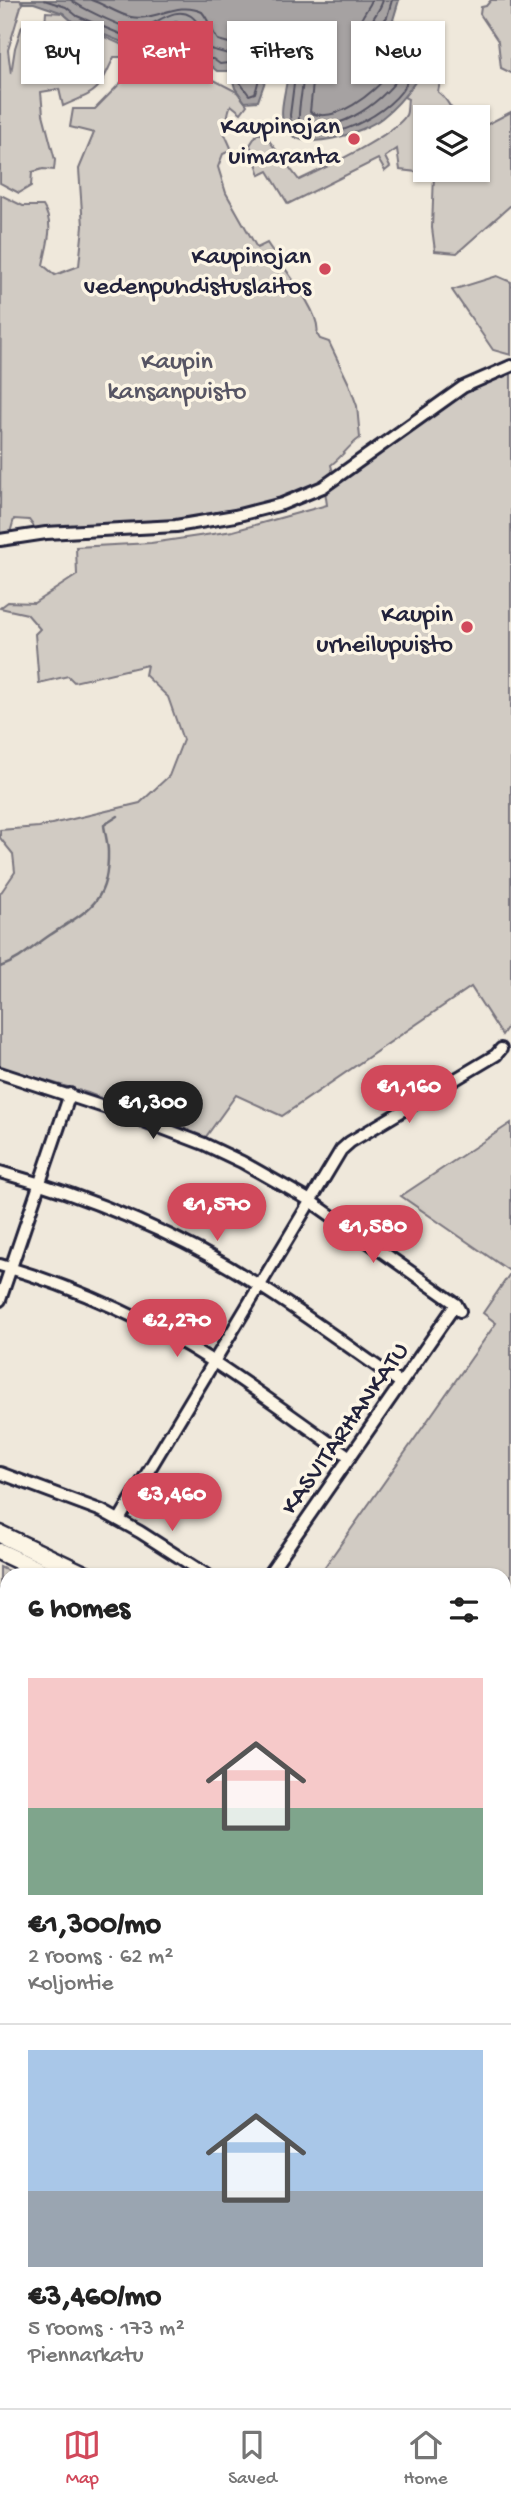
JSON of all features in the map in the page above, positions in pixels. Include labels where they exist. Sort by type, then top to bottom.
[{"type":"highway","points":[[0,1534],[71,1568]]},
{"type":"highway","points":[[0,1552],[34,1568]]},
{"type":"street","points":[[0,540],[46,533],[161,528],[235,516],[308,494],[332,481],[463,387],[511,366]]},
{"type":"street","points":[[120,1520],[336,1155],[350,1142],[496,1055],[501,1049]]},
{"type":"street","points":[[0,1073],[70,1094],[204,1144],[309,1200]]},
{"type":"street","points":[[0,1300],[5,1267],[39,1185],[70,1094]]},
{"type":"street","points":[[0,1172],[82,1199],[170,1236],[260,1285],[401,1383]]},
{"type":"street","name":"KASVITARHANKATU","points":[[273,1568],[401,1383],[458,1308],[309,1200]]},
{"type":"street","points":[[5,1267],[49,1281],[115,1309],[213,1362],[350,1457]]},
{"type":"street","points":[[0,1474],[74,1499],[120,1520],[196,1568]]},
{"type":"green space","points":[[0,0],[20,0],[22,3],[8,50],[11,74],[21,29],[21,84],[101,84],[84,97],[63,106],[59,89],[41,92],[43,114],[55,160],[54,170],[32,172],[31,186],[19,193],[0,183]]},
{"type":"green space","points":[[491,0],[511,0],[511,73],[501,68],[498,41],[480,14],[481,7]]},
{"type":"green space","points":[[46,12],[63,13],[72,21],[45,21]]},
{"type":"green space","points":[[104,37],[118,43],[118,57],[114,57],[104,78]]},
{"type":"green space","name":"Kaupin kansanpuisto","points":[[213,80],[237,92],[247,105],[241,113],[231,105],[224,132],[232,150],[223,154],[218,167],[226,193],[257,248],[267,243],[307,301],[317,325],[317,334],[320,339],[329,342],[349,384],[357,406],[360,438],[331,465],[333,473],[304,490],[261,505],[211,515],[144,523],[35,528],[29,520],[14,519],[10,533],[0,535],[1,195],[23,206],[43,206],[49,227],[43,265],[55,275],[79,266],[83,226],[79,169],[94,133],[70,127],[73,109],[95,109],[119,84],[213,84]]},
{"type":"green space","points":[[414,84],[439,84],[438,92],[449,105],[413,105],[413,172],[400,170],[397,149],[385,157],[390,167],[385,171],[378,159],[288,204],[268,171],[260,175],[250,145],[257,134],[264,134],[299,180],[388,132],[406,115],[408,99],[404,97]]},
{"type":"green space","points":[[511,112],[511,205],[457,253],[435,251],[432,228],[434,182],[490,182],[490,123]]},
{"type":"green space","points":[[497,276],[511,282],[511,355],[493,350],[452,290]]},
{"type":"green space","points":[[511,373],[511,1022],[502,1035],[471,987],[282,1116],[236,1095],[205,1138],[88,1093],[0,1067],[0,894],[15,872],[13,854],[0,838],[0,830],[39,827],[140,803],[169,776],[183,740],[168,697],[145,675],[147,665],[74,682],[68,676],[39,683],[35,634],[40,629],[27,614],[0,608],[8,602],[34,603],[77,575],[76,547],[151,543],[233,531],[327,505],[325,491],[466,391]]},
{"type":"green space","points":[[511,1123],[511,1272],[401,1196]]},
{"type":"green space","points":[[511,1272],[511,1568],[324,1568],[496,1323],[483,1313]]},
{"type":"water","points":[[22,0],[399,0],[392,21],[351,21],[351,84],[413,84],[396,106],[373,124],[333,138],[305,140],[294,137],[283,124],[282,110],[286,84],[337,84],[337,21],[227,21],[227,71],[217,71],[213,68],[213,21],[118,21],[118,40],[104,35],[104,21],[72,21],[63,13],[34,3],[23,3]]},
{"type":"water","points":[[234,84],[264,84],[258,101],[245,102]]},
{"type":"waterway","points":[[0,967],[21,957],[94,903],[105,883],[107,869],[108,849],[104,825],[118,816]]},
{"type":"place","name":"Kaupinojan uimaranta","points":[[354,139]]},
{"type":"place","name":"Kaupinojan vedenpuhdistuslaitos","points":[[325,269]]},
{"type":"place","name":"Kaupin urheilupuisto","points":[[467,627]]}]
